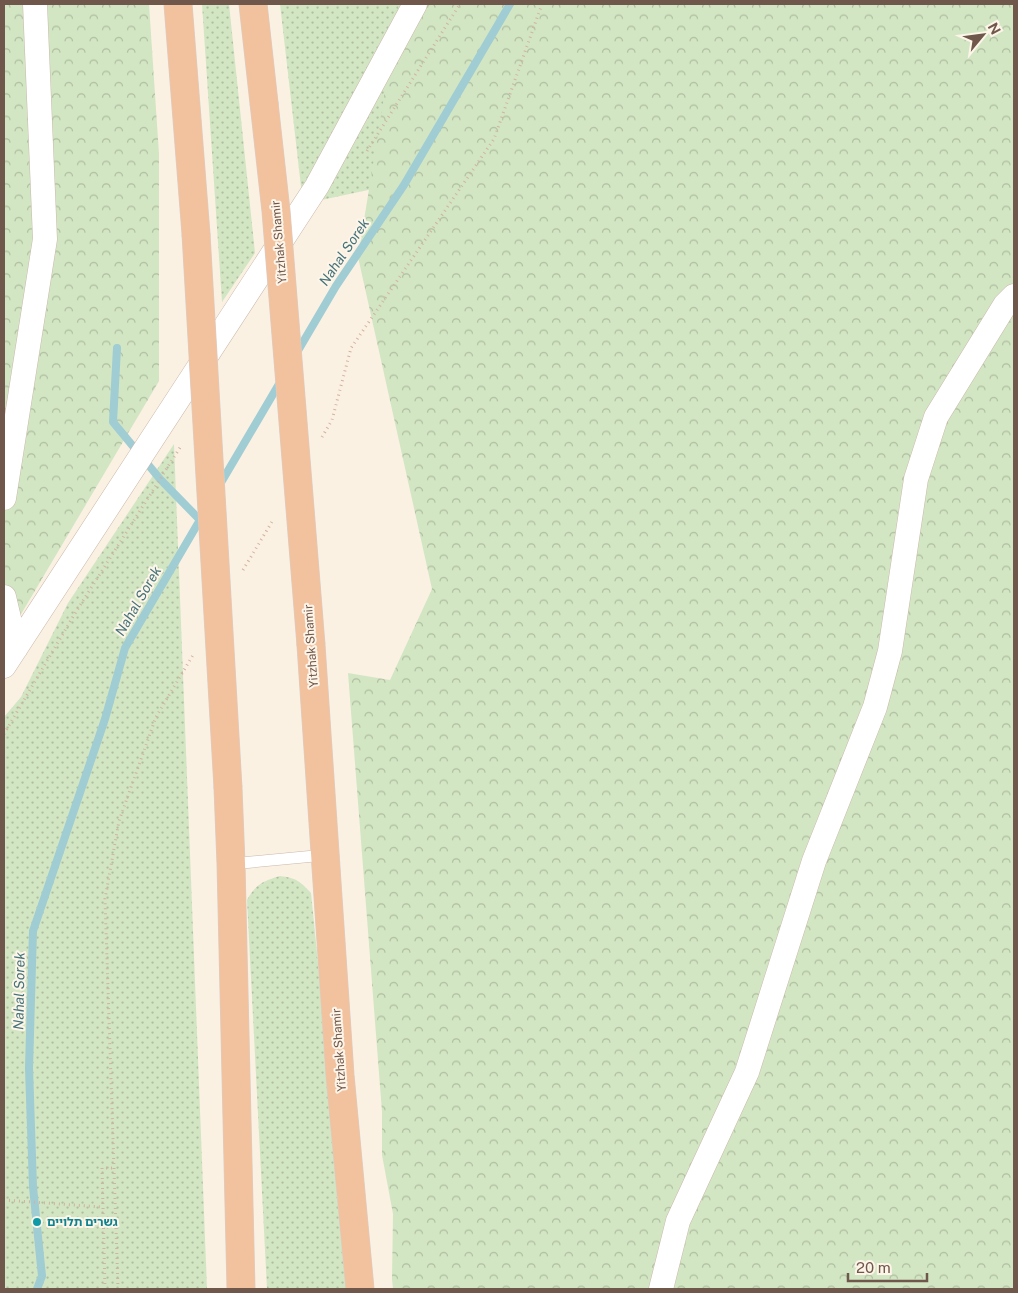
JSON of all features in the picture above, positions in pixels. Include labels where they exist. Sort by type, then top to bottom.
[{"type":"highway","points":[[178,4],[196,234],[228,788],[241,1289]]},
{"type":"highway","name":"Yitzhak Shamir","points":[[253,4],[279,241],[311,645],[340,1075],[360,1289]]},
{"type":"street","points":[[4,498],[45,239],[35,4]]},
{"type":"street","points":[[10,657],[317,186],[415,4]]},
{"type":"street","points":[[661,1289],[678,1221],[746,1072],[814,861],[874,707],[890,651],[916,479],[936,417],[1005,305],[1014,296]]},
{"type":"street","points":[[4,597],[10,657]]},
{"type":"lane","points":[[231,864],[325,855]]},
{"type":"path","points":[[322,437],[332,420],[350,348],[494,139],[542,4]]},
{"type":"path","points":[[241,573],[276,513]]},
{"type":"path","points":[[118,1289],[105,899],[119,821],[156,717],[196,649]]},
{"type":"path","points":[[105,1289],[102,1168],[114,1168]]},
{"type":"path","points":[[4,1200],[102,1207]]},
{"type":"green space","points":[[4,4],[149,4],[159,154],[159,381],[4,643]]},
{"type":"green space","points":[[202,4],[229,4],[255,253],[222,302]]},
{"type":"green space","points":[[280,4],[424,4],[396,184],[303,204]]},
{"type":"green space","points":[[399,4],[1014,4],[1014,1289],[393,1289],[393,1214],[382,1155],[382,1112],[348,673],[390,680],[432,589],[358,257]]},
{"type":"green space","points":[[174,444],[207,1289],[4,1289],[4,717],[21,697],[68,603]]},
{"type":"green space","points":[[280,876],[297,881],[311,893],[351,1289],[267,1289],[247,900],[261,884]]},
{"type":"waterway","name":"Nahal Sorek","points":[[296,354],[336,286],[404,185],[510,4]]},
{"type":"waterway","points":[[117,348],[113,422],[160,479],[200,520]]},
{"type":"waterway","name":"Nahal Sorek","points":[[219,486],[282,379]]},
{"type":"waterway","name":"Nahal Sorek","points":[[37,1289],[42,1276],[33,1187],[29,1068],[33,931],[105,719],[125,648],[204,513]]},
{"type":"place","name":"גשרים תלויים","points":[[37,1222]]}]
